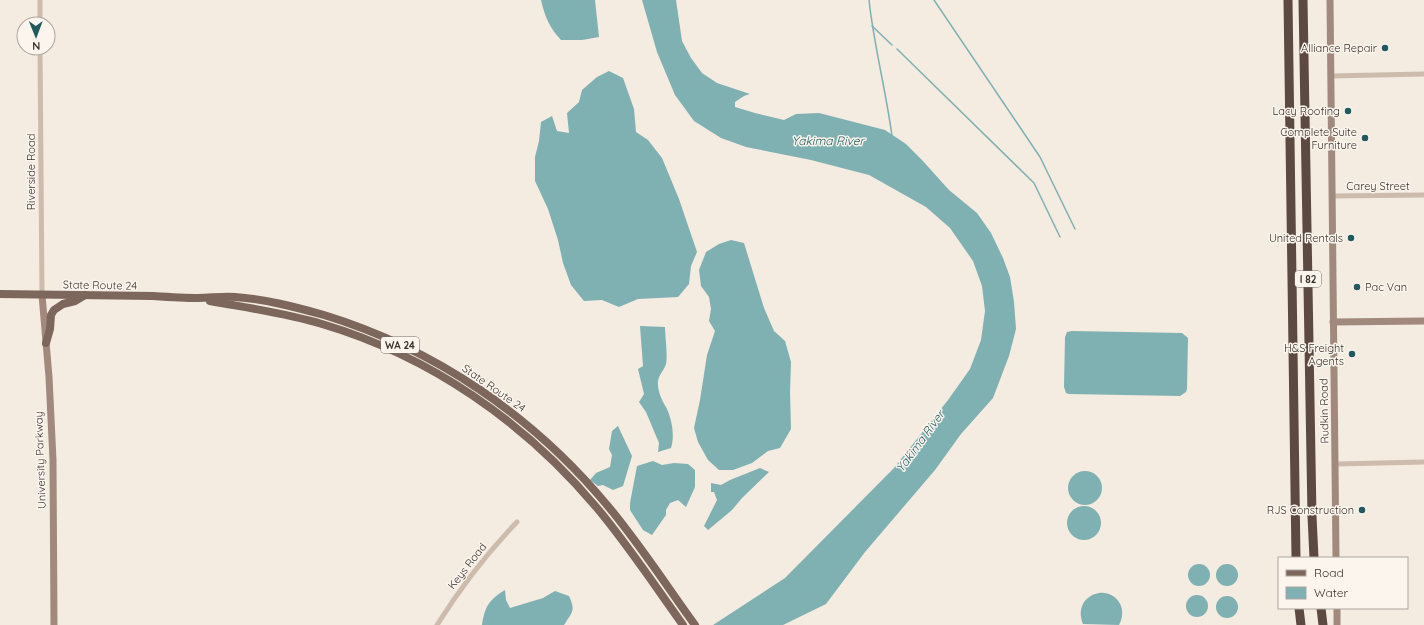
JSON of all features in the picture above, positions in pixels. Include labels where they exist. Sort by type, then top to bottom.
[{"type":"highway","name":"I 82","points":[[1288,0],[1296,557]]},
{"type":"highway","name":"I 82","points":[[1303,0],[1314,557]]},
{"type":"highway","points":[[1312,516],[1318,557]]},
{"type":"highway","points":[[1299,609],[1300,625]]},
{"type":"highway","points":[[1316,609],[1317,625]]},
{"type":"highway","points":[[1321,609],[1323,625]]},
{"type":"main road","name":"State Route 24","points":[[0,294],[199,298],[234,297],[287,306],[339,320],[429,358],[489,396],[532,428],[570,464],[617,517],[695,625]]},
{"type":"main road","points":[[46,343],[50,329],[51,315],[54,310],[63,304],[75,301],[85,295]]},
{"type":"main road","name":"State Route 24","points":[[199,298],[275,312],[323,324],[352,334],[406,357],[440,374],[489,406],[534,442],[562,469],[610,524],[683,625]]},
{"type":"street","points":[[40,0],[40,16]]},
{"type":"street","name":"Rudkin Road","points":[[1330,0],[1336,557]]},
{"type":"street","name":"Riverside Road","points":[[40,56],[42,295]]},
{"type":"street","points":[[1331,76],[1424,74]]},
{"type":"street","name":"Carey Street","points":[[1332,196],[1424,195]]},
{"type":"street","name":"University Parkway","points":[[42,295],[53,460],[54,625]]},
{"type":"street","points":[[1333,322],[1424,321]]},
{"type":"street","points":[[1336,464],[1424,462]]},
{"type":"street","name":"Keys Road","points":[[438,625],[448,607],[475,569],[517,522]]},
{"type":"street","points":[[1337,609],[1337,625]]},
{"type":"water","points":[[541,0],[595,0],[599,37],[582,40],[561,40],[553,31],[548,22]]},
{"type":"water","name":"Yakima River","points":[[642,0],[676,0],[682,41],[691,58],[702,73],[717,83],[750,94],[735,102],[735,107],[784,120],[796,114],[819,113],[885,130],[906,144],[949,190],[977,213],[991,233],[1010,277],[1016,329],[1009,356],[993,398],[961,434],[935,470],[865,552],[826,604],[783,625],[713,625],[785,578],[894,468],[948,400],[970,369],[981,340],[985,311],[982,286],[973,261],[950,228],[926,207],[869,175],[811,160],[746,147],[721,138],[694,121],[675,95],[657,52]]},
{"type":"water","points":[[609,71],[623,78],[634,109],[636,132],[648,140],[662,158],[679,199],[697,252],[691,266],[689,284],[678,297],[638,299],[619,307],[602,300],[584,301],[571,285],[563,263],[558,240],[548,209],[535,181],[535,157],[539,141],[541,122],[552,116],[557,131],[569,133],[567,113],[579,102],[582,90],[597,77]]},
{"type":"water","points":[[731,240],[744,243],[764,308],[774,331],[785,341],[791,362],[791,429],[780,448],[768,451],[752,463],[733,470],[719,470],[708,460],[698,442],[694,428],[707,355],[715,331],[709,321],[711,309],[709,297],[701,286],[699,270],[706,252],[719,244]]},
{"type":"water","points":[[640,326],[665,327],[667,361],[658,379],[658,386],[660,395],[670,418],[673,439],[671,448],[658,452],[659,443],[646,412],[639,402],[644,394],[638,369],[643,366]]},
{"type":"water","points":[[1067,332],[1182,333],[1188,338],[1186,392],[1180,396],[1066,393],[1064,387],[1065,337]]},
{"type":"water","points":[[618,426],[632,456],[623,486],[613,490],[603,485],[598,486],[590,480],[596,473],[610,467],[612,455],[609,449],[612,431]]},
{"type":"water","points":[[653,461],[662,465],[674,463],[688,464],[695,470],[695,487],[686,507],[678,500],[670,503],[666,510],[666,515],[652,535],[643,530],[630,510],[630,503],[637,466]]},
{"type":"water","points":[[760,468],[769,472],[742,498],[732,510],[708,530],[704,526],[717,500],[714,492],[711,492],[711,483],[721,485]]},
{"type":"water","points":[[1085,471],[1097,476],[1102,488],[1097,500],[1085,505],[1073,500],[1068,488],[1073,476]]},
{"type":"water","points":[[1084,506],[1096,511],[1101,523],[1096,535],[1084,540],[1072,535],[1067,523],[1072,511]]},
{"type":"water","points":[[1195,564],[1203,564],[1210,571],[1210,579],[1203,586],[1195,586],[1188,579],[1188,571]]},
{"type":"water","points":[[1223,564],[1231,564],[1238,571],[1238,579],[1231,586],[1223,586],[1216,579],[1216,571]]},
{"type":"water","points":[[505,590],[506,600],[510,608],[543,598],[555,591],[569,596],[573,608],[564,625],[482,625],[486,608],[491,600]]},
{"type":"water","points":[[1099,593],[1111,595],[1119,602],[1122,613],[1119,625],[1083,624],[1081,619],[1081,609],[1085,600]]},
{"type":"water","points":[[1193,595],[1201,595],[1208,602],[1208,610],[1201,617],[1193,617],[1186,610],[1186,602]]},
{"type":"water","points":[[1223,596],[1231,596],[1238,603],[1238,611],[1231,618],[1223,618],[1216,611],[1216,603]]},
{"type":"waterway","points":[[869,0],[892,136]]},
{"type":"waterway","points":[[934,0],[1040,157],[1075,229]]},
{"type":"waterway","points":[[872,26],[892,45]]},
{"type":"waterway","points":[[897,49],[1034,183],[1060,237]]},
{"type":"place","name":"Alliance Repair","points":[[1385,48]]},
{"type":"place","name":"Lacy Roofing","points":[[1348,111]]},
{"type":"place","name":"Complete Suite Furniture","points":[[1365,138]]},
{"type":"place","name":"United Rentals","points":[[1351,238]]},
{"type":"place","name":"Pac Van","points":[[1357,287]]},
{"type":"place","name":"H&S Freight Agents","points":[[1352,354]]},
{"type":"place","name":"RJS Construction","points":[[1362,510]]}]
